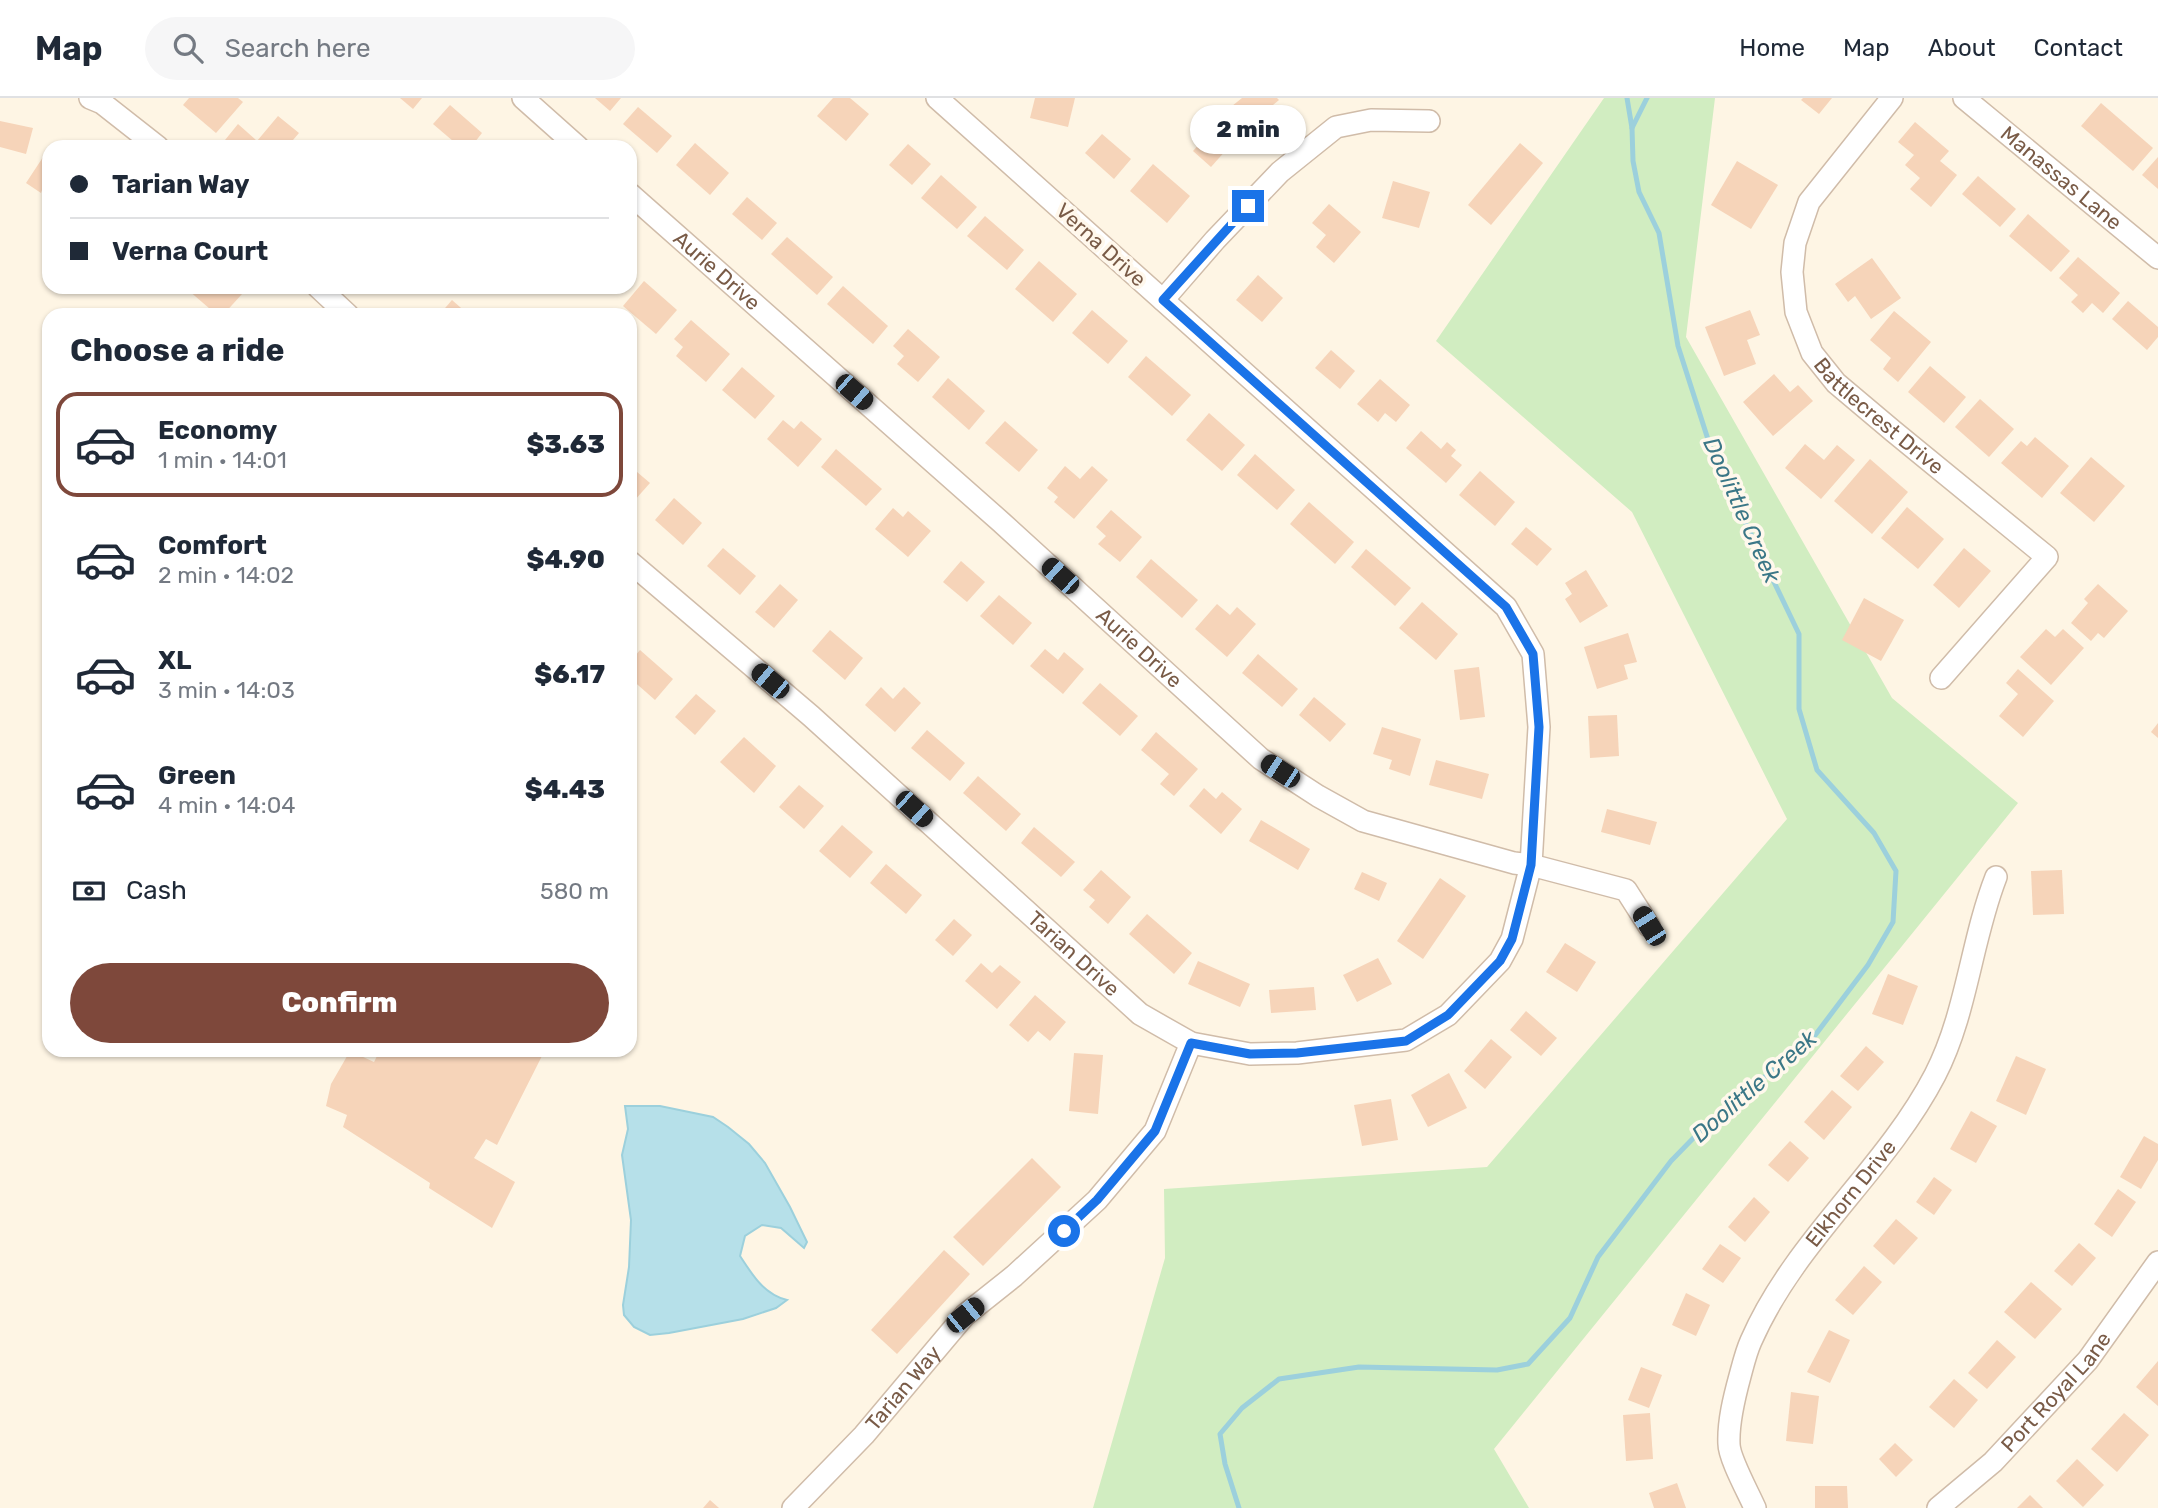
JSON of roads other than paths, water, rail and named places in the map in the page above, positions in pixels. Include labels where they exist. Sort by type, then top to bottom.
[{"type":"street","points":[[90,98],[102,103],[149,140]]},
{"type":"street","points":[[523,98],[570,140]]},
{"type":"street","name":"Battlecrest Drive","points":[[1892,98],[1809,202],[1795,243],[1792,272],[1796,312],[1812,353],[1836,383],[2047,556],[1941,678]]},
{"type":"street","name":"Manassas Lane","points":[[1964,98],[2158,258]]},
{"type":"street","name":"Verna Drive","points":[[942,100],[1506,607],[1533,654],[1539,727],[1531,865]]},
{"type":"street","points":[[1163,300],[1215,240],[1280,173],[1336,127],[1371,120],[1429,121]]},
{"type":"street","name":"Aurie Drive","points":[[637,200],[1001,522],[1261,759],[1363,821],[1514,863],[1626,890],[1649,926]]},
{"type":"street","points":[[326,294],[340,308]]},
{"type":"street","name":"Tarian Drive","points":[[637,568],[811,716],[1140,1014],[1191,1043],[1250,1054],[1285,1054],[1406,1041],[1448,1015],[1500,961],[1512,939],[1531,865]]},
{"type":"street","name":"Elkhorn Drive","points":[[1755,1508],[1729,1447],[1733,1399],[1750,1342],[1777,1290],[1814,1238],[1892,1142],[1936,1073],[1961,1007],[1988,898],[1996,877]]},
{"type":"street","name":"Tarian Way","points":[[793,1508],[864,1436],[965,1315],[1014,1276],[1105,1191],[1155,1131],[1191,1043]]},
{"type":"street","name":"Port Royal Lane","points":[[1938,1508],[1993,1462],[2088,1360],[2158,1262]]},
{"type":"water","points":[[625,1106],[660,1106],[713,1117],[749,1144],[765,1163],[807,1242],[804,1248],[781,1228],[762,1225],[745,1236],[740,1256],[765,1289],[787,1300],[776,1308],[743,1319],[669,1333],[650,1335],[634,1327],[624,1315],[623,1305],[629,1267],[631,1220],[622,1155],[628,1129]]},
{"type":"waterway","name":"Doolittle Creek","points":[[1239,1508],[1225,1464],[1220,1434],[1242,1408],[1279,1379],[1359,1367],[1497,1370],[1528,1364],[1570,1318],[1598,1257],[1671,1161],[1711,1120],[1813,1038],[1868,965],[1893,922],[1896,871],[1874,833],[1817,770],[1799,709],[1799,634],[1713,455],[1678,346],[1659,233],[1639,192],[1627,98]]},
{"type":"waterway","name":"Doolittle Creek","points":[[1632,128],[1647,98]]}]
